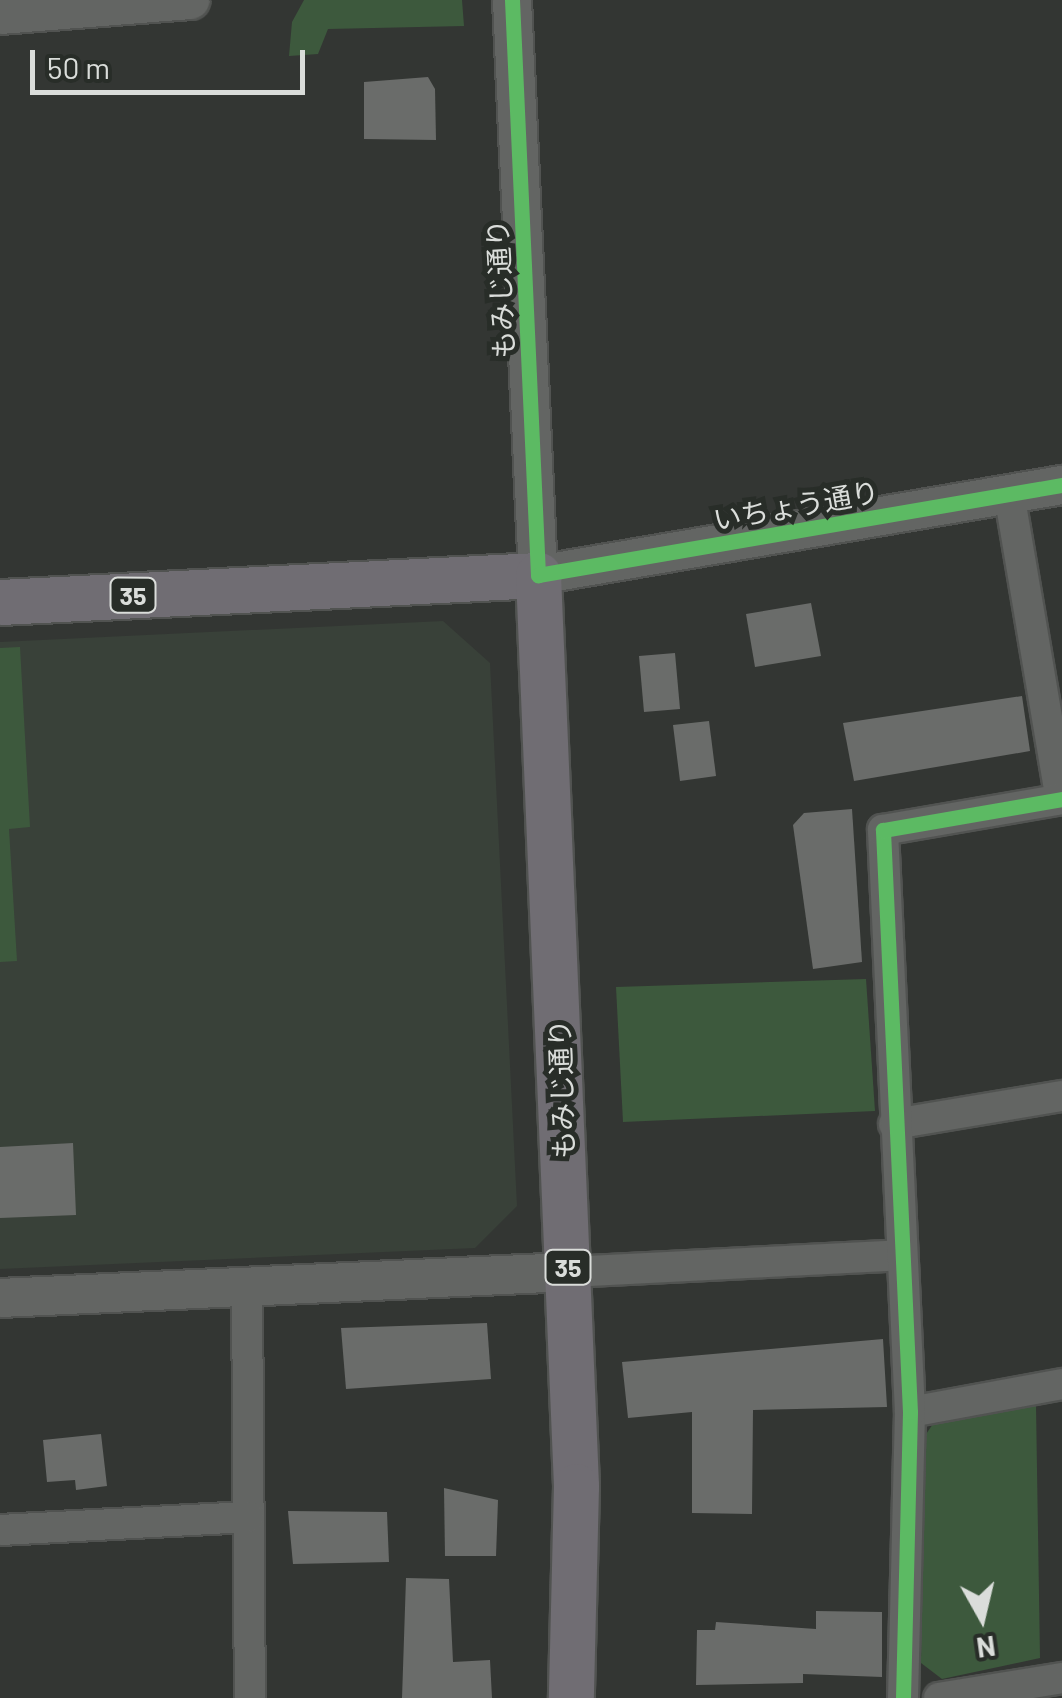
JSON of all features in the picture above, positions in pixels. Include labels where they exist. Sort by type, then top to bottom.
[{"type":"main road","name":"いちょう通り","points":[[0,602],[538,575]]},
{"type":"main road","name":"もみじ通り","points":[[538,575],[576,1486],[571,1698]]},
{"type":"street","points":[[0,15],[190,0]]},
{"type":"street","name":"もみじ通り","points":[[512,0],[538,575]]},
{"type":"street","name":"いちょう通り","points":[[538,575],[1062,485]]},
{"type":"street","points":[[903,1698],[910,1412],[883,830],[1062,799],[1009,493]]},
{"type":"street","points":[[894,1124],[1062,1096]]},
{"type":"street","points":[[0,1298],[902,1255]]},
{"type":"street","points":[[247,1286],[250,1698]]},
{"type":"street","points":[[910,1412],[1062,1384]]},
{"type":"street","points":[[0,1530],[250,1518]]},
{"type":"street","points":[[940,1698],[1062,1678]]},
{"type":"shaded area","points":[[443,621],[490,663],[517,1206],[475,1248],[0,1269],[0,642]]},
{"type":"green space","points":[[304,0],[462,0],[464,26],[328,29],[318,54],[289,56],[292,22]]},
{"type":"green space","points":[[20,647],[30,827],[9,829],[17,961],[0,962],[0,648]]},
{"type":"green space","points":[[866,979],[875,1111],[623,1122],[616,987]]},
{"type":"green space","points":[[1036,1406],[1040,1658],[942,1679],[921,1663],[922,1440],[935,1421]]},
{"type":"building","points":[[428,77],[435,89],[436,140],[364,139],[364,82]]},
{"type":"building","points":[[811,603],[821,656],[755,667],[746,614]]},
{"type":"building","points":[[675,653],[680,709],[644,712],[639,656]]},
{"type":"building","points":[[1022,696],[1030,751],[854,781],[843,723]]},
{"type":"building","points":[[709,721],[716,776],[680,781],[673,725]]},
{"type":"building","points":[[852,809],[862,962],[813,969],[793,825],[804,813]]},
{"type":"building","points":[[73,1143],[76,1215],[0,1218],[0,1147]]},
{"type":"building","points":[[487,1323],[491,1379],[346,1389],[341,1328]]},
{"type":"building","points":[[883,1339],[887,1407],[753,1410],[752,1514],[692,1513],[692,1412],[628,1418],[622,1362]]},
{"type":"building","points":[[101,1434],[107,1486],[76,1490],[75,1480],[47,1482],[43,1440]]},
{"type":"building","points":[[444,1488],[498,1500],[496,1556],[445,1556]]},
{"type":"building","points":[[288,1511],[387,1512],[389,1562],[293,1564]]},
{"type":"building","points":[[406,1578],[449,1579],[453,1662],[490,1660],[492,1698],[402,1698]]},
{"type":"building","points":[[816,1611],[882,1612],[882,1677],[803,1674],[803,1683],[696,1685],[697,1630],[715,1630],[716,1622],[816,1629]]},
{"type":"cycle path","points":[[512,0],[538,575],[1062,485]]},
{"type":"cycle path","points":[[903,1698],[910,1412],[883,830],[1062,799]]}]
